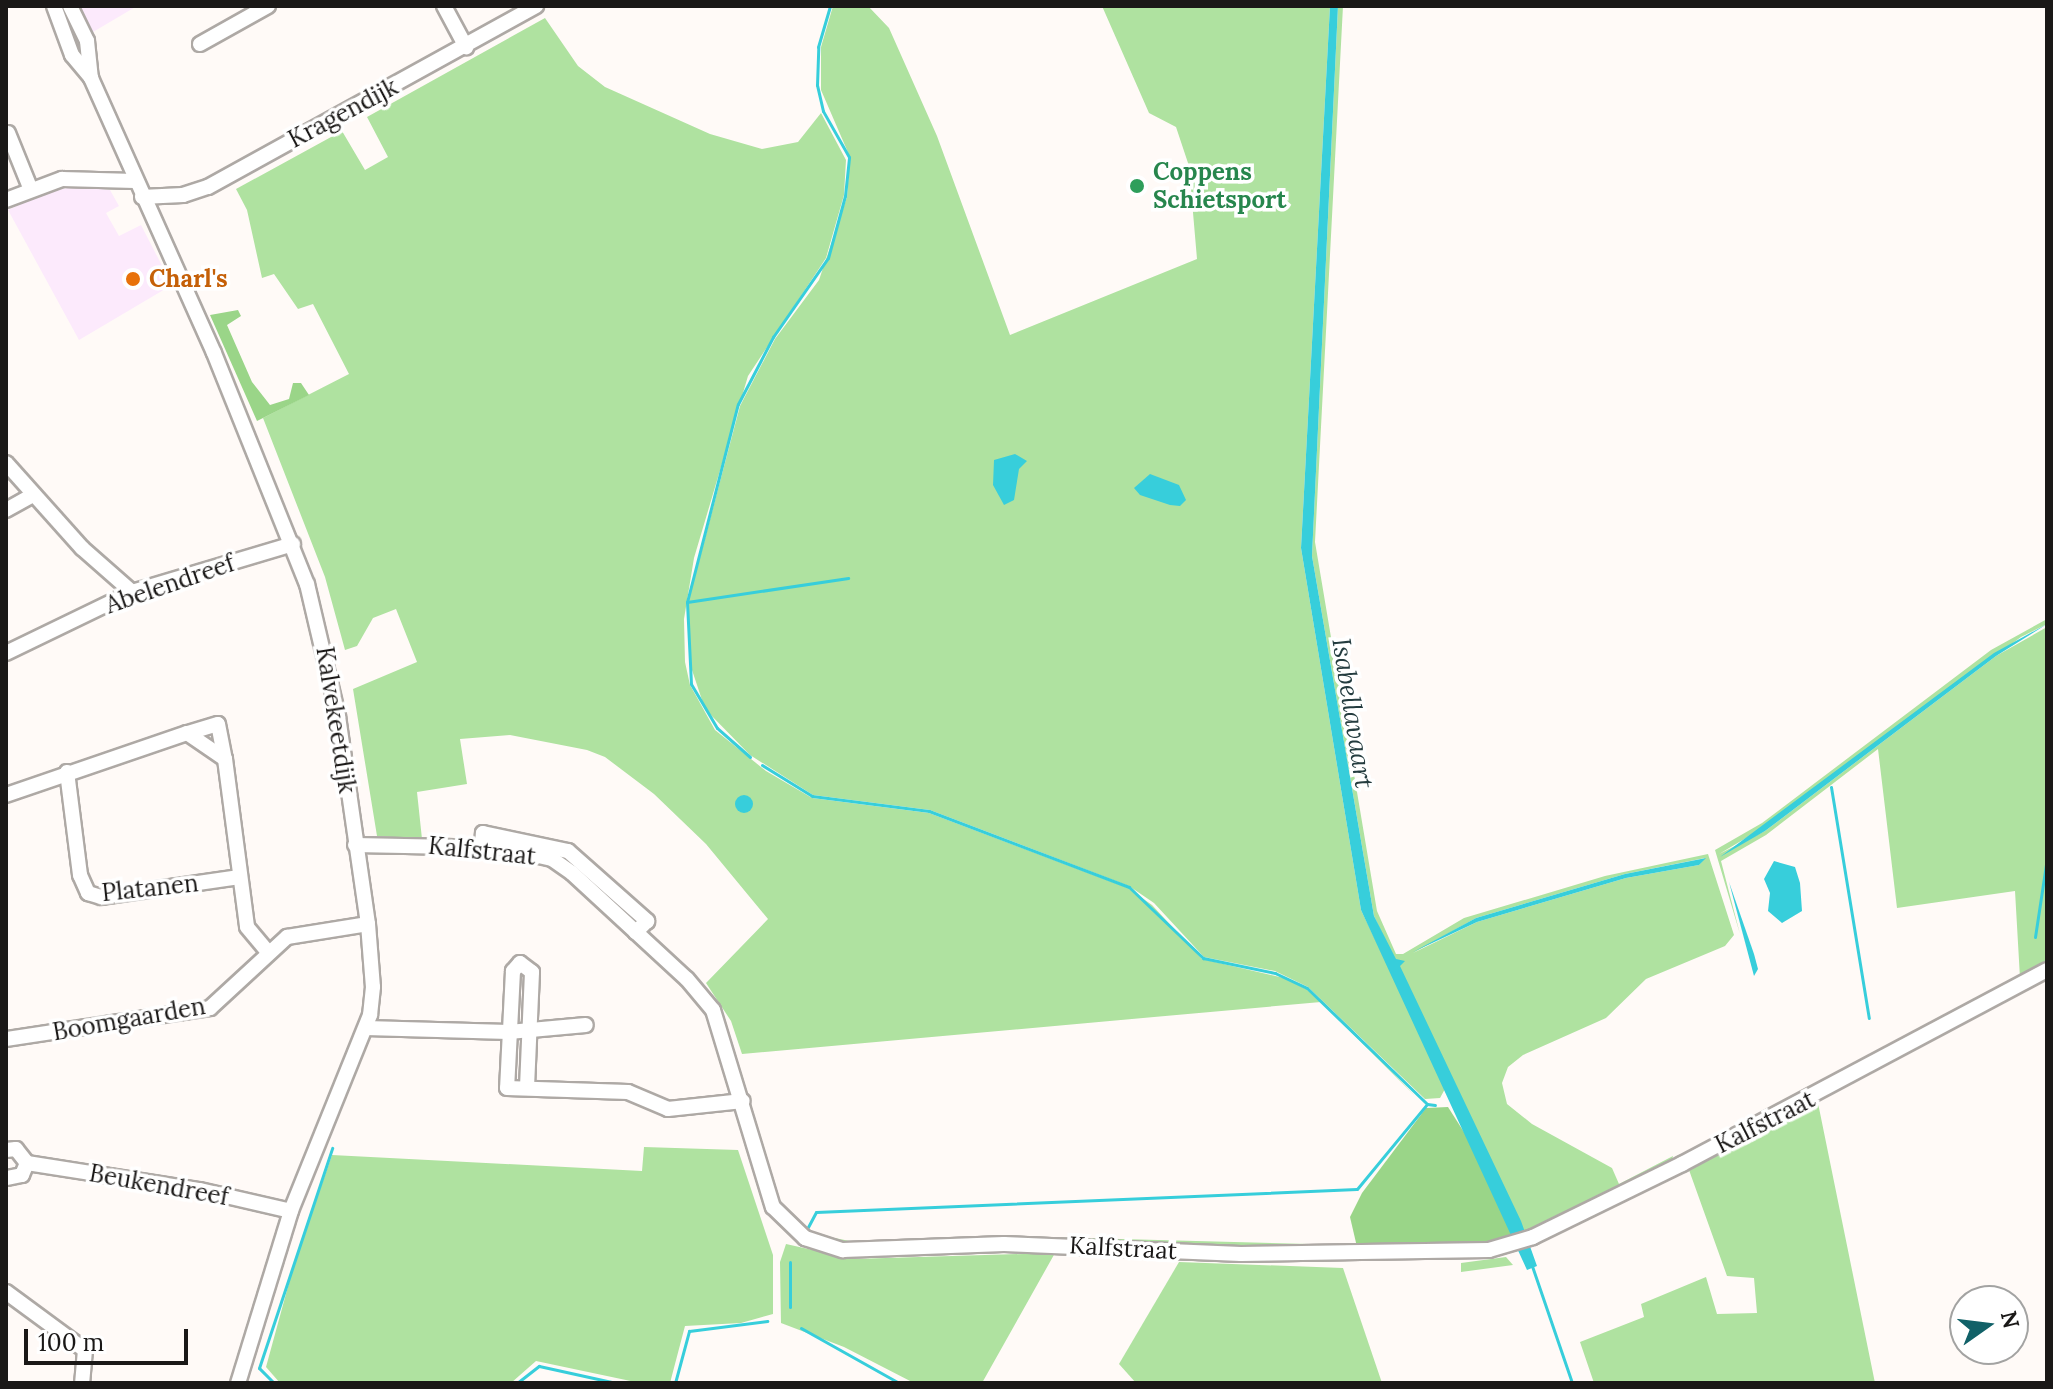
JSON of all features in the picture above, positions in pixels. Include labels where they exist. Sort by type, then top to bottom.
[{"type":"street","name":"Kalvekeetdijk","points":[[54,6],[72,55],[91,78],[293,544],[330,671],[368,924],[373,987],[366,1028],[291,1211],[238,1383]]},
{"type":"street","name":"Kalvekeetdijk","points":[[70,6],[87,41],[91,78]]},
{"type":"street","points":[[200,44],[268,6]]},
{"type":"street","points":[[444,6],[466,47]]},
{"type":"street","name":"Kragendijk","points":[[142,197],[183,195],[208,187],[536,6]]},
{"type":"street","points":[[8,133],[31,190]]},
{"type":"street","points":[[6,200],[31,190],[89,176],[135,181]]},
{"type":"street","points":[[6,463],[33,495],[132,592]]},
{"type":"street","points":[[6,510],[33,495]]},
{"type":"street","name":"Abelendreef","points":[[6,653],[132,592],[293,544]]},
{"type":"street","points":[[8,794],[218,724],[247,927],[267,951]]},
{"type":"street","points":[[188,733],[225,759]]},
{"type":"street","name":"Platanen","points":[[67,772],[80,875],[88,893],[101,897],[240,877]]},
{"type":"street","name":"Kalfstraat","points":[[355,845],[482,846],[483,833],[568,851],[647,921],[636,932],[713,1010],[773,1207],[794,1231],[831,1248],[1004,1244],[1465,1253],[1513,1244],[1533,1237],[1805,1101],[2047,970]]},
{"type":"street","name":"Boomgaarden","points":[[6,1039],[210,1008],[267,951],[287,937],[368,924]]},
{"type":"street","points":[[527,1087],[532,972],[520,963],[513,971],[507,1088],[628,1092],[668,1109],[743,1101]]},
{"type":"street","points":[[366,1028],[509,1032],[586,1025]]},
{"type":"street","name":"Beukendreef","points":[[6,1150],[16,1149],[27,1163],[200,1190],[291,1211]]},
{"type":"street","points":[[6,1178],[22,1175],[27,1163]]},
{"type":"street","points":[[6,1292],[85,1350],[82,1383]]},
{"type":"shaded area","points":[[78,6],[137,6],[93,32]]},
{"type":"shaded area","points":[[77,186],[110,190],[119,206],[106,213],[119,236],[141,225],[172,285],[79,340],[8,210],[48,192]]},
{"type":"green space","points":[[833,6],[868,6],[889,28],[937,136],[1010,335],[1197,259],[1189,166],[1176,127],[1149,113],[1102,6],[1330,6],[1301,548],[1361,910],[1446,1087],[1440,1098],[1425,1099],[1308,987],[1275,971],[1204,957],[1154,903],[1129,886],[930,810],[813,795],[750,755],[705,709],[689,661],[689,599],[740,406],[775,339],[819,280],[847,197],[850,157],[821,90],[821,47]]},
{"type":"green space","points":[[1338,6],[1343,6],[1315,542],[1377,911],[1396,954],[1403,954],[1464,918],[1605,876],[1708,854],[1734,935],[1725,946],[1646,979],[1606,1018],[1523,1055],[1508,1067],[1502,1083],[1507,1104],[1532,1124],[1612,1168],[1619,1184],[1673,1156],[1671,1164],[1525,1233],[1374,916],[1312,556]],"holes":[[[1705,858],[1699,865],[1626,878],[1477,922],[1413,953],[1476,918],[1625,874]]]},
{"type":"green space","points":[[545,18],[578,66],[605,87],[710,134],[762,149],[798,142],[821,113],[846,160],[844,195],[826,258],[748,376],[694,558],[684,619],[685,662],[690,685],[715,730],[766,771],[812,798],[929,813],[1128,888],[1152,905],[1202,959],[1284,978],[1306,989],[1321,1000],[1352,1030],[1415,1096],[1321,1002],[742,1054],[731,1021],[706,983],[768,919],[706,844],[654,794],[605,757],[587,750],[510,735],[460,739],[467,784],[417,792],[422,839],[377,836],[353,689],[417,662],[396,609],[373,618],[357,646],[345,650],[325,577],[263,418],[349,374],[313,304],[298,309],[274,274],[262,278],[247,210],[236,189],[342,131],[365,170],[388,157],[367,117]]},
{"type":"green space","points":[[238,310],[241,316],[227,325],[252,382],[270,405],[289,399],[293,383],[301,383],[309,395],[257,421],[210,315]]},
{"type":"green space","points":[[2047,619],[2047,624],[2021,637],[1763,828],[1719,854],[1765,831],[1996,656],[2047,627],[2047,965],[2020,978],[2015,891],[1897,908],[1878,749],[1766,835],[1721,861],[1740,934],[1715,850],[1762,823],[1991,650]]},
{"type":"green space","points":[[1818,1103],[1875,1383],[1594,1383],[1580,1342],[1644,1317],[1641,1304],[1706,1277],[1717,1314],[1757,1313],[1754,1278],[1727,1276],[1689,1170]]},
{"type":"green space","points":[[1448,1107],[1476,1151],[1515,1237],[1480,1245],[1357,1247],[1350,1217],[1362,1193],[1426,1108]]},
{"type":"green space","points":[[644,1147],[738,1150],[773,1255],[773,1314],[741,1323],[685,1326],[670,1383],[640,1383],[536,1361],[511,1383],[280,1383],[266,1367],[295,1261],[332,1155],[642,1171]]},
{"type":"green space","points":[[814,1234],[855,1242],[1003,1236],[1466,1248],[842,1245]]},
{"type":"green space","points":[[786,1244],[853,1259],[1055,1253],[982,1383],[914,1383],[844,1347],[781,1323],[780,1262]]},
{"type":"green space","points":[[1506,1257],[1513,1265],[1461,1272],[1461,1263]]},
{"type":"green space","points":[[1179,1262],[1343,1268],[1382,1383],[1136,1383],[1119,1364]]},
{"type":"water","points":[[1330,6],[1338,6],[1312,556],[1374,916],[1396,959],[1405,961],[1400,966],[1521,1221],[1537,1266],[1527,1270],[1361,910],[1301,548]]},
{"type":"water","points":[[1015,454],[1027,461],[1019,469],[1014,500],[1004,505],[993,485],[994,460]]},
{"type":"water","points":[[1150,474],[1179,485],[1186,500],[1180,506],[1170,505],[1140,495],[1134,488]]},
{"type":"water","points":[[2047,624],[1996,656],[1765,831],[1720,857],[1994,653]]},
{"type":"water","points":[[740,795],[748,795],[753,804],[751,811],[740,813],[735,808],[735,800]]},
{"type":"water","points":[[1706,858],[1699,865],[1626,878],[1477,922],[1413,952],[1476,918],[1625,874]]},
{"type":"water","points":[[1774,861],[1795,867],[1800,883],[1802,911],[1782,923],[1768,911],[1770,893],[1764,879]]},
{"type":"water","points":[[1729,882],[1758,969],[1754,976]]},
{"type":"waterway","points":[[750,757],[717,728],[691,684],[687,602],[738,404],[773,337],[828,258],[845,196],[849,157],[823,111],[817,85],[818,47],[830,6]]},
{"type":"waterway","points":[[687,602],[848,578]]},
{"type":"waterway","points":[[762,765],[812,796],[929,811],[1129,887],[1203,958],[1275,973],[1307,988],[1427,1104],[1435,1105]]},
{"type":"waterway","points":[[1831,787],[1869,1018]]},
{"type":"waterway","points":[[2035,937],[2047,858]]},
{"type":"waterway","points":[[808,1227],[816,1212],[1357,1189],[1427,1104]]},
{"type":"waterway","points":[[274,1383],[259,1368],[332,1148]]},
{"type":"waterway","points":[[790,1262],[790,1307]]},
{"type":"waterway","name":"Isabellavaart","points":[[1532,1266],[1572,1383]]},
{"type":"waterway","points":[[675,1383],[689,1331],[767,1321]]},
{"type":"waterway","points":[[801,1328],[899,1383]]},
{"type":"waterway","points":[[517,1383],[539,1366],[616,1383]]},
{"type":"place","name":"Coppens Schietsport","points":[[1137,186]]},
{"type":"place","name":"Charl's","points":[[133,279]]}]
